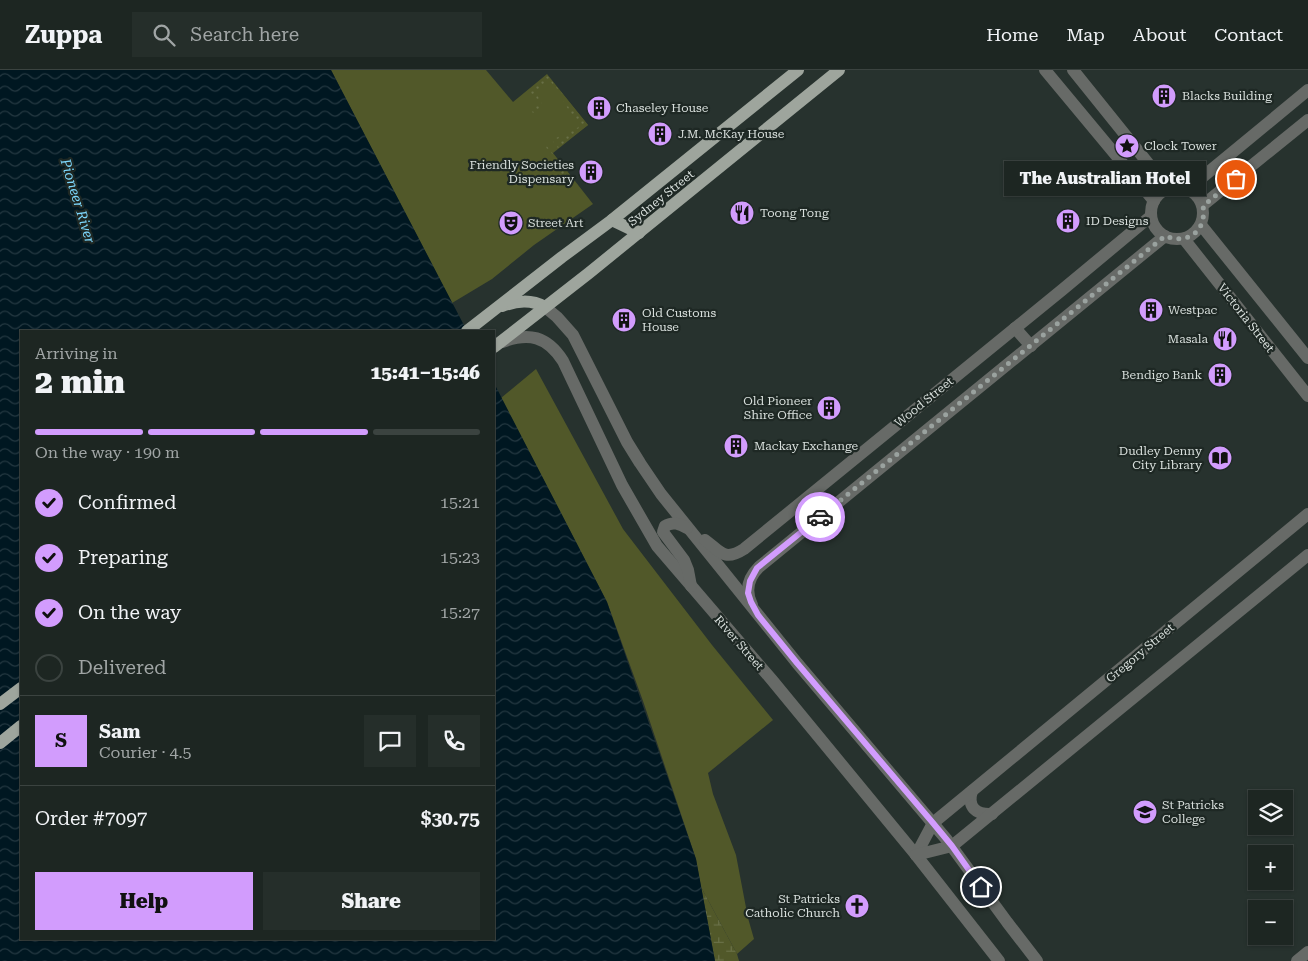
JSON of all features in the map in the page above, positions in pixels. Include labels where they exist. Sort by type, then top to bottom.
[{"type":"main road","name":"Sydney Street","points":[[468,330],[612,220],[798,70]]},
{"type":"main road","name":"Sydney Street","points":[[496,345],[640,233],[839,70]]},
{"type":"main road","points":[[612,220],[640,233]]},
{"type":"main road","points":[[493,310],[520,301],[534,302],[545,307]]},
{"type":"main road","points":[[0,704],[20,689]]},
{"type":"main road","points":[[0,743],[20,727]]},
{"type":"street","points":[[1046,70],[1154,201]]},
{"type":"street","points":[[1073,70],[1168,188]]},
{"type":"street","points":[[1188,189],[1308,90]]},
{"type":"street","points":[[1203,206],[1308,120]]},
{"type":"street","points":[[1168,188],[1188,189],[1199,198],[1203,206],[1201,226],[1191,236],[1184,239],[1177,240],[1165,236],[1153,224],[1151,208],[1154,201],[1162,191],[1168,188]]},
{"type":"street","name":"Wood Street","points":[[691,532],[722,554],[727,555],[739,552],[1151,216]]},
{"type":"street","name":"Victoria Street","points":[[1201,226],[1308,358]]},
{"type":"street","name":"Wood Street","points":[[758,615],[748,593],[749,584],[756,570],[1165,236]]},
{"type":"street","name":"Victoria Street","points":[[1184,239],[1308,396]]},
{"type":"street","points":[[1062,290],[1077,308]]},
{"type":"street","points":[[545,307],[568,329],[632,452],[657,489],[797,663],[952,846],[1037,961]]},
{"type":"street","points":[[1015,328],[1031,346]]},
{"type":"street","name":"River Street","points":[[496,345],[514,338],[528,336],[543,340],[554,349],[562,361],[622,485],[661,552],[772,680],[916,855],[999,961]]},
{"type":"street","points":[[948,383],[962,402]]},
{"type":"street","points":[[860,454],[874,473]]},
{"type":"street","name":"Gregory Street","points":[[916,855],[933,823],[1308,514]]},
{"type":"street","points":[[691,532],[680,524],[672,523],[665,526],[662,532],[684,560],[692,588]]},
{"type":"street","points":[[916,855],[952,846],[1308,555]]},
{"type":"street","points":[[972,791],[971,802],[974,809],[981,814],[992,814]]},
{"type":"street","points":[[1297,961],[1308,952]]},
{"type":"green space","points":[[331,70],[486,70],[513,102],[547,74],[588,125],[553,153],[593,204],[534,245],[492,279],[452,303]]},
{"type":"green space","points":[[547,75],[588,125],[558,148],[552,140],[579,127],[550,81],[536,93],[543,106],[533,113],[531,110],[538,105],[528,91]]},
{"type":"green space","points":[[545,144],[573,179],[563,184],[543,145]]},
{"type":"green space","points":[[536,369],[623,529],[712,645],[773,720],[708,773],[713,794],[736,855],[754,939],[737,954],[701,887],[696,859],[643,701],[607,602],[501,398]]},
{"type":"green space","points":[[701,887],[737,954],[739,961],[715,961]]},
{"type":"water","name":"Pioneer River","points":[[0,70],[331,70],[466,330],[20,330],[20,940],[495,940],[495,385],[607,602],[696,859],[715,961],[0,961]]},
{"type":"way so far","points":[[820,517],[1165,236],[1177,240],[1191,236],[1201,226],[1204,212],[1203,206],[1236,179]]},
{"type":"place","name":"Blacks Building","points":[[1164,96]]},
{"type":"place","name":"Chaseley House","points":[[599,108]]},
{"type":"place","name":"J.M. McKay House","points":[[660,134]]},
{"type":"place","name":"Clock Tower","points":[[1127,146]]},
{"type":"place","name":"Friendly Societies Dispensary","points":[[591,172]]},
{"type":"place","name":"The Australian Hotel","points":[[1236,179]]},
{"type":"place","name":"Toong Tong","points":[[742,213]]},
{"type":"place","name":"ID Designs","points":[[1068,221]]},
{"type":"place","name":"Street Art","points":[[511,223]]},
{"type":"place","name":"Westpac","points":[[1151,310]]},
{"type":"place","name":"Old Customs House","points":[[624,320]]},
{"type":"place","name":"Masala","points":[[1225,339]]},
{"type":"place","name":"Bendigo Bank","points":[[1220,375]]},
{"type":"place","name":"Old Pioneer Shire Office","points":[[829,408]]},
{"type":"place","name":"Mackay Exchange","points":[[736,446]]},
{"type":"place","name":"Dudley Denny City Library","points":[[1220,458]]},
{"type":"place","name":"St Patricks College","points":[[1145,812]]},
{"type":"place","name":"St Patricks Catholic Church","points":[[857,906]]},
{"type":"route","points":[[820,517],[757,568],[748,586],[750,598],[758,615],[952,846],[981,887]]}]
